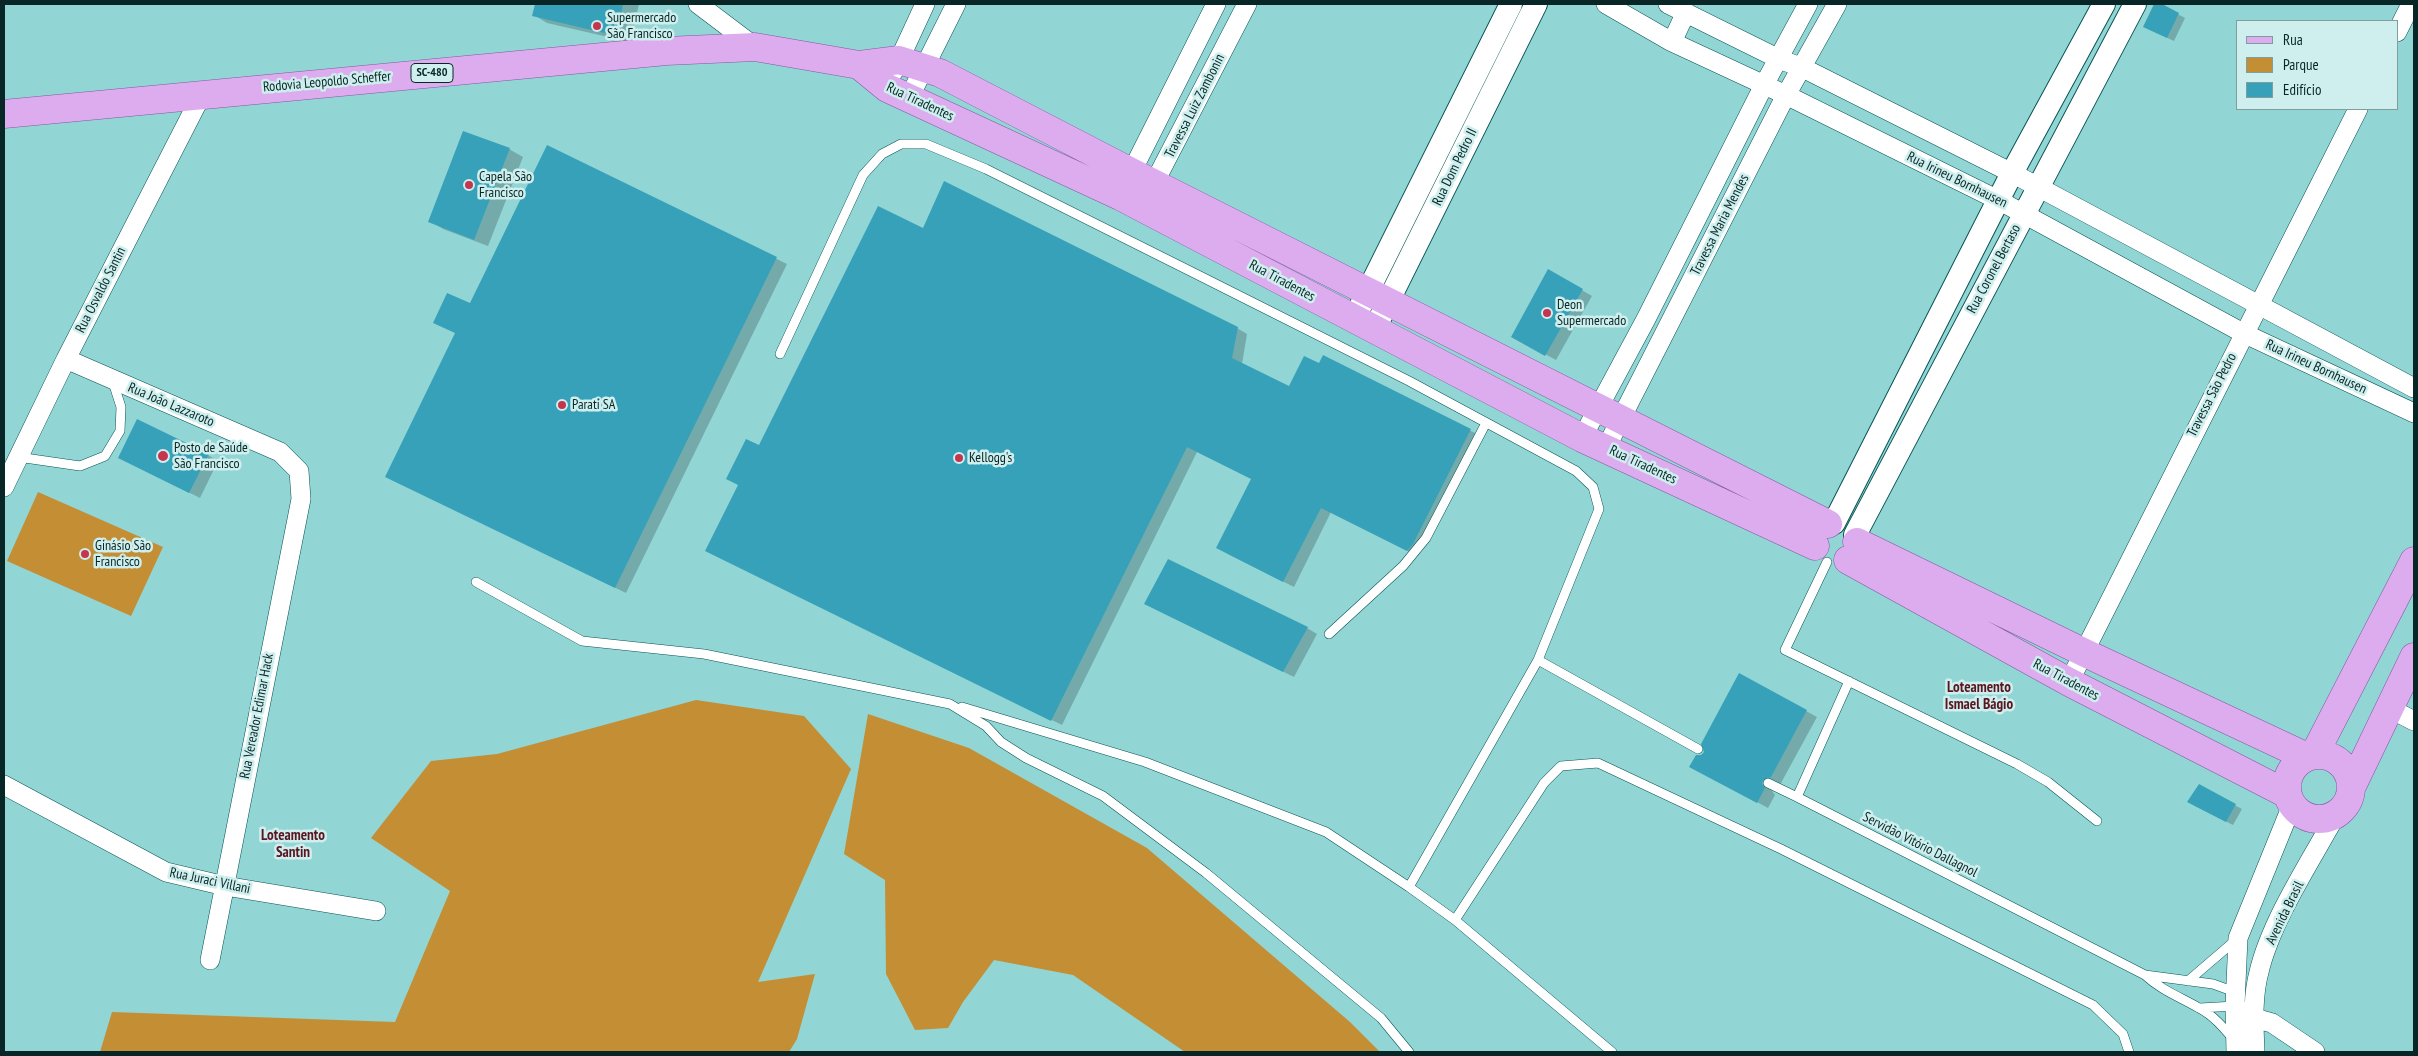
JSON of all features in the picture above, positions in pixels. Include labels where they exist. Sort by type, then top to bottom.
[{"type":"main road","name":"Rodovia Leopoldo Scheffer","points":[[4,114],[666,51],[755,47],[860,65]]},
{"type":"main road","name":"Rua Tiradentes","points":[[860,65],[912,63],[1130,192],[1364,324],[1594,443],[1838,542],[2083,652],[2236,724],[2311,756]]},
{"type":"main road","name":"Rua Tiradentes","points":[[860,65],[898,93],[1130,192],[1156,183],[1609,414],[1838,542],[2069,682],[2221,760],[2290,800]]},
{"type":"main road","points":[[2311,756],[2414,561]]},
{"type":"main road","points":[[2352,786],[2350,775],[2344,766],[2336,758],[2326,755],[2311,756],[2297,763],[2290,772],[2287,783],[2290,800],[2301,814],[2312,819],[2324,819],[2336,815],[2350,798],[2352,786],[2414,657]]},
{"type":"main road","points":[[2221,760],[2236,724]]},
{"type":"street","points":[[698,4],[755,47]]},
{"type":"street","points":[[898,93],[912,63],[925,4]]},
{"type":"street","points":[[898,93],[912,63],[956,4]]},
{"type":"street","name":"Travessa Luiz Zambonin","points":[[1130,192],[1190,56],[1216,4]]},
{"type":"street","name":"Travessa Luiz Zambonin","points":[[1156,183],[1247,4]]},
{"type":"street","name":"Rua Dom Pedro II","points":[[1378,296],[1511,4]]},
{"type":"street","name":"Rua Dom Pedro II","points":[[1364,324],[1536,4]]},
{"type":"street","name":"Rua Irineu Bornhausen","points":[[1606,4],[1672,42],[1786,95],[2000,201],[2243,333],[2414,413]]},
{"type":"street","name":"Rua Irineu Bornhausen","points":[[1668,4],[1779,59],[1803,68],[2012,173],[2414,388]]},
{"type":"street","name":"Travessa Maria Mendes","points":[[1594,443],[1609,414],[1646,318],[1764,85],[1808,4]]},
{"type":"street","name":"Travessa Maria Mendes","points":[[1594,443],[1609,414],[1669,326],[1786,95],[1803,68],[1837,4]]},
{"type":"street","name":"Rua Coronel Bertaso","points":[[1838,542],[1917,362],[2000,201],[2012,173],[2104,4]]},
{"type":"street","name":"Rua Coronel Bertaso","points":[[1838,542],[1940,374],[2037,186],[2135,4]]},
{"type":"street","points":[[2398,30],[2411,4]]},
{"type":"street","points":[[1672,42],[1686,12]]},
{"type":"street","points":[[1190,56],[1214,70]]},
{"type":"street","name":"Rua Osvaldo Santin","points":[[4,487],[66,359],[202,94]]},
{"type":"street","name":"Travessa São Pedro","points":[[2069,682],[2243,333],[2357,110]]},
{"type":"street","points":[[2117,264],[2131,237]]},
{"type":"street","points":[[1646,318],[1669,326]]},
{"type":"street","name":"Rua João Lazzaroto","points":[[66,359],[280,452],[299,471]]},
{"type":"street","points":[[1917,362],[1940,374]]},
{"type":"street","name":"Rua Vereador Edimar Hack","points":[[210,960],[301,499],[299,471]]},
{"type":"street","points":[[2389,708],[2414,721]]},
{"type":"street","name":"Rua Juraci Villani","points":[[4,785],[166,872],[226,886],[376,911]]},
{"type":"street","points":[[2235,1046],[2238,938],[2290,800]]},
{"type":"street","name":"Avenida Brasil","points":[[2255,1052],[2260,1013],[2259,972],[2276,926],[2336,815]]},
{"type":"street","points":[[2235,999],[2260,1013],[2315,1052]]},
{"type":"lane","points":[[780,354],[863,175],[882,154],[901,144],[926,144],[1004,178],[1409,381],[1576,470],[1593,487],[1599,510],[1538,660],[1409,887]]},
{"type":"lane","points":[[18,457],[80,466],[105,456],[120,431],[121,407],[112,379]]},
{"type":"lane","points":[[1330,634],[1403,566],[1426,538],[1486,423]]},
{"type":"lane","name":"Rua Coronel Bertaso","points":[[1838,542],[1785,650],[1849,681]]},
{"type":"lane","points":[[476,582],[582,640],[704,654],[950,704],[1145,762],[1326,832],[1455,920],[1612,1052]]},
{"type":"lane","points":[[1538,660],[1698,750]]},
{"type":"lane","points":[[1797,797],[1849,681],[2017,764],[2048,782],[2097,821]]},
{"type":"lane","points":[[950,704],[986,726],[1001,742],[1026,758],[1103,796],[1206,873],[1381,1018],[1409,1052]]},
{"type":"lane","points":[[1455,920],[1544,783],[1562,766],[1598,763],[1781,849],[2093,1005],[2122,1034],[2129,1052]]},
{"type":"lane","name":"Servidão Vitório Dallagnol","points":[[1768,783],[2144,975]]},
{"type":"lane","points":[[2188,981],[2238,938]]},
{"type":"lane","points":[[2144,975],[2213,984],[2235,999]]},
{"type":"lane","points":[[2144,975],[2158,988],[2200,1008],[2218,1022],[2235,1046]]},
{"type":"lane","points":[[2200,1008],[2235,999]]},
{"type":"green space","name":"Ginásio São Francisco","points":[[38,492],[163,547],[131,616],[7,561]]},
{"type":"green space","points":[[696,700],[804,716],[851,769],[758,982],[815,974],[797,1039],[789,1052],[100,1052],[112,1012],[395,1022],[450,891],[371,838],[431,761],[497,754]]},
{"type":"green space","points":[[868,714],[969,748],[1147,848],[1350,1022],[1380,1052],[1185,1052],[1073,975],[994,960],[963,1002],[948,1028],[915,1030],[886,974],[885,880],[844,854]]},
{"type":"building","name":"Supermercado São Francisco","points":[[535,4],[623,4],[617,36],[532,16]]},
{"type":"building","points":[[2154,4],[2162,4],[2179,13],[2167,38],[2143,27]]},
{"type":"building","name":"Capela São Francisco","points":[[463,131],[510,148],[474,240],[428,222]]},
{"type":"building","name":"Parati SA","points":[[547,145],[777,257],[615,588],[385,477],[455,333],[433,323],[447,293],[470,303]]},
{"type":"building","name":"Kellogg's","points":[[944,181],[1238,327],[1232,358],[1289,386],[1304,356],[1319,363],[1323,355],[1471,429],[1413,544],[1407,551],[1321,508],[1283,582],[1216,548],[1251,479],[1187,447],[1051,721],[705,551],[738,485],[726,479],[746,439],[759,445],[878,206],[923,228]]},
{"type":"building","name":"Deon Supermercado","points":[[1548,269],[1583,289],[1545,356],[1511,337]]},
{"type":"building","name":"Posto de Saúde São Francisco","points":[[137,419],[209,454],[189,493],[118,458]]},
{"type":"building","points":[[1168,559],[1308,627],[1283,672],[1144,604]]},
{"type":"building","points":[[1739,673],[1807,710],[1771,777],[1763,780],[1762,784],[1765,788],[1757,803],[1689,767],[1696,755],[1701,755],[1704,752],[1701,744]]},
{"type":"building","points":[[2199,784],[2236,804],[2226,822],[2187,802]]},
{"type":"place","name":"Supermercado São Francisco","points":[[597,26]]},
{"type":"place","name":"Capela São Francisco","points":[[469,185]]},
{"type":"place","name":"Deon Supermercado","points":[[1547,313]]},
{"type":"place","name":"Parati SA","points":[[562,405]]},
{"type":"place","name":"Posto de Saúde São Francisco","points":[[163,456]]},
{"type":"place","name":"Kellogg's","points":[[959,458]]},
{"type":"place","name":"Ginásio São Francisco","points":[[85,554]]},
{"type":"district","name":"Loteamento Ismael Bágio","points":[[1979,696]]},
{"type":"district","name":"Loteamento Santin","points":[[293,844]]}]
